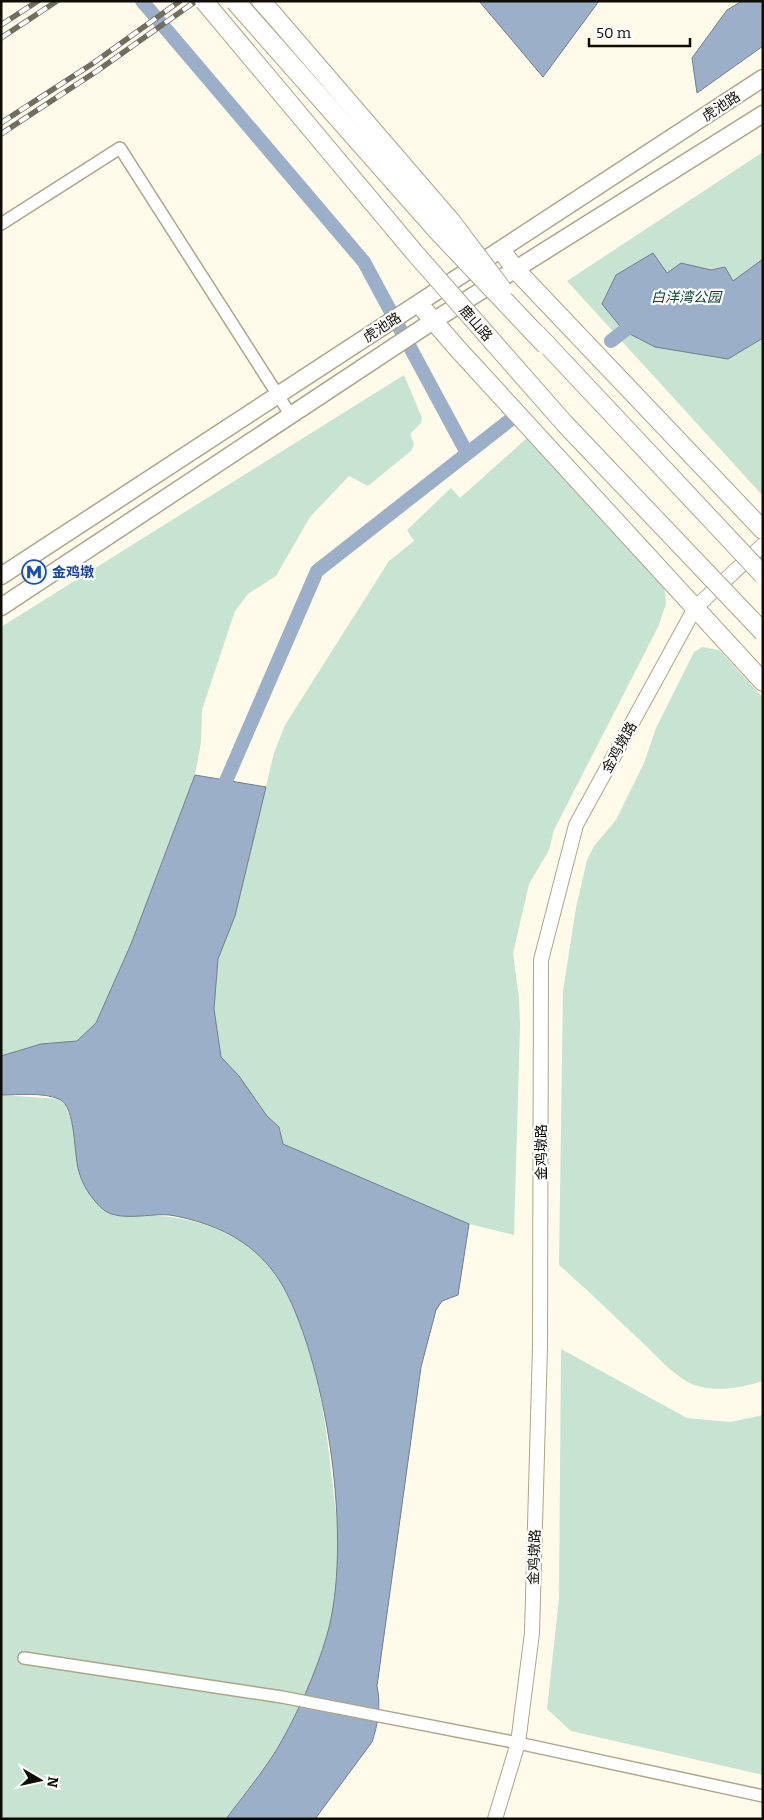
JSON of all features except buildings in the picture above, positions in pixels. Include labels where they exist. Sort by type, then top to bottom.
[{"type":"highway","points":[[234,1],[438,231],[546,346]]},
{"type":"main road","name":"鹿山路","points":[[204,1],[414,252],[565,424],[763,632]]},
{"type":"main road","points":[[261,1],[451,221],[546,346],[763,575]]},
{"type":"main road","name":"虎池路","points":[[1,576],[278,394],[502,251],[763,78]]},
{"type":"main road","name":"虎池路","points":[[1,607],[433,321],[763,114]]},
{"type":"main road","points":[[502,251],[515,269],[763,530]]},
{"type":"main road","points":[[411,308],[433,321],[763,682]]},
{"type":"street","points":[[1,224],[120,148],[290,414]]},
{"type":"street","name":"金鸡墩路","points":[[495,1819],[518,1743],[532,1633],[540,1346],[542,960],[576,825],[695,608],[763,545]]},
{"type":"street","points":[[24,1658],[282,1696],[393,1720],[518,1743],[763,1796]]},
{"type":"green space","name":"白洋湾公园","points":[[763,152],[763,496],[567,281]]},
{"type":"green space","points":[[404,375],[422,418],[421,423],[410,434],[414,444],[411,451],[368,486],[349,476],[310,517],[276,576],[248,594],[235,611],[202,710],[201,742],[195,775],[131,944],[96,1023],[77,1041],[1,1056],[1,627]]},
{"type":"green space","points":[[527,438],[664,585],[666,604],[658,627],[554,830],[549,850],[529,884],[513,953],[519,999],[520,1026],[514,1235],[469,1224],[283,1144],[279,1127],[267,1116],[239,1076],[221,1057],[214,1009],[218,959],[235,916],[274,753],[285,725],[389,561],[414,541],[407,530],[451,488],[460,498]]},
{"type":"green space","points":[[702,647],[719,650],[763,698],[763,1381],[725,1389],[697,1386],[676,1374],[559,1265],[563,991],[576,908],[587,860],[594,846],[616,820],[644,763],[656,728],[694,652]]},
{"type":"green space","points":[[1,1095],[59,1099],[65,1104],[104,1210],[115,1216],[164,1216],[195,1222],[225,1233],[253,1250],[271,1268],[284,1288],[295,1312],[312,1360],[323,1411],[336,1518],[338,1580],[334,1610],[310,1682],[293,1720],[269,1760],[226,1819],[1,1819]]},
{"type":"green space","points":[[561,1349],[687,1418],[730,1422],[763,1415],[763,1775],[571,1731],[547,1709],[559,1598]]},
{"type":"water","points":[[479,1],[599,1],[543,77]]},
{"type":"water","points":[[742,1],[763,1],[763,46],[697,93],[692,58],[727,10]]},
{"type":"water","points":[[653,253],[667,273],[681,263],[711,270],[725,267],[733,281],[763,259],[763,338],[728,359],[655,347],[624,331],[602,304],[616,275]]},
{"type":"water","points":[[195,775],[266,787],[235,916],[218,959],[214,1009],[221,1057],[239,1076],[267,1116],[279,1127],[283,1144],[469,1224],[458,1295],[442,1301],[436,1310],[421,1367],[377,1686],[379,1707],[376,1729],[372,1742],[315,1819],[226,1819],[271,1758],[299,1708],[323,1649],[334,1598],[337,1554],[332,1458],[324,1410],[313,1364],[300,1323],[284,1288],[271,1268],[248,1246],[226,1232],[170,1215],[118,1216],[110,1214],[100,1207],[82,1180],[78,1167],[69,1111],[59,1099],[38,1095],[1,1095],[1,1056],[41,1044],[77,1041],[96,1023],[131,944]]},
{"type":"waterway","points":[[142,1],[364,262],[467,453]]},
{"type":"waterway","points":[[611,341],[638,320]]},
{"type":"waterway","points":[[221,798],[226,781],[317,571],[510,420]]},
{"type":"railway","points":[[1,25],[38,1]]},
{"type":"railway","points":[[1,38],[57,1]]},
{"type":"railway","points":[[1,123],[92,64],[180,1]]},
{"type":"railway","points":[[1,134],[97,71],[196,1]]},
{"type":"place","name":"金鸡墩","points":[[34,572]]}]
